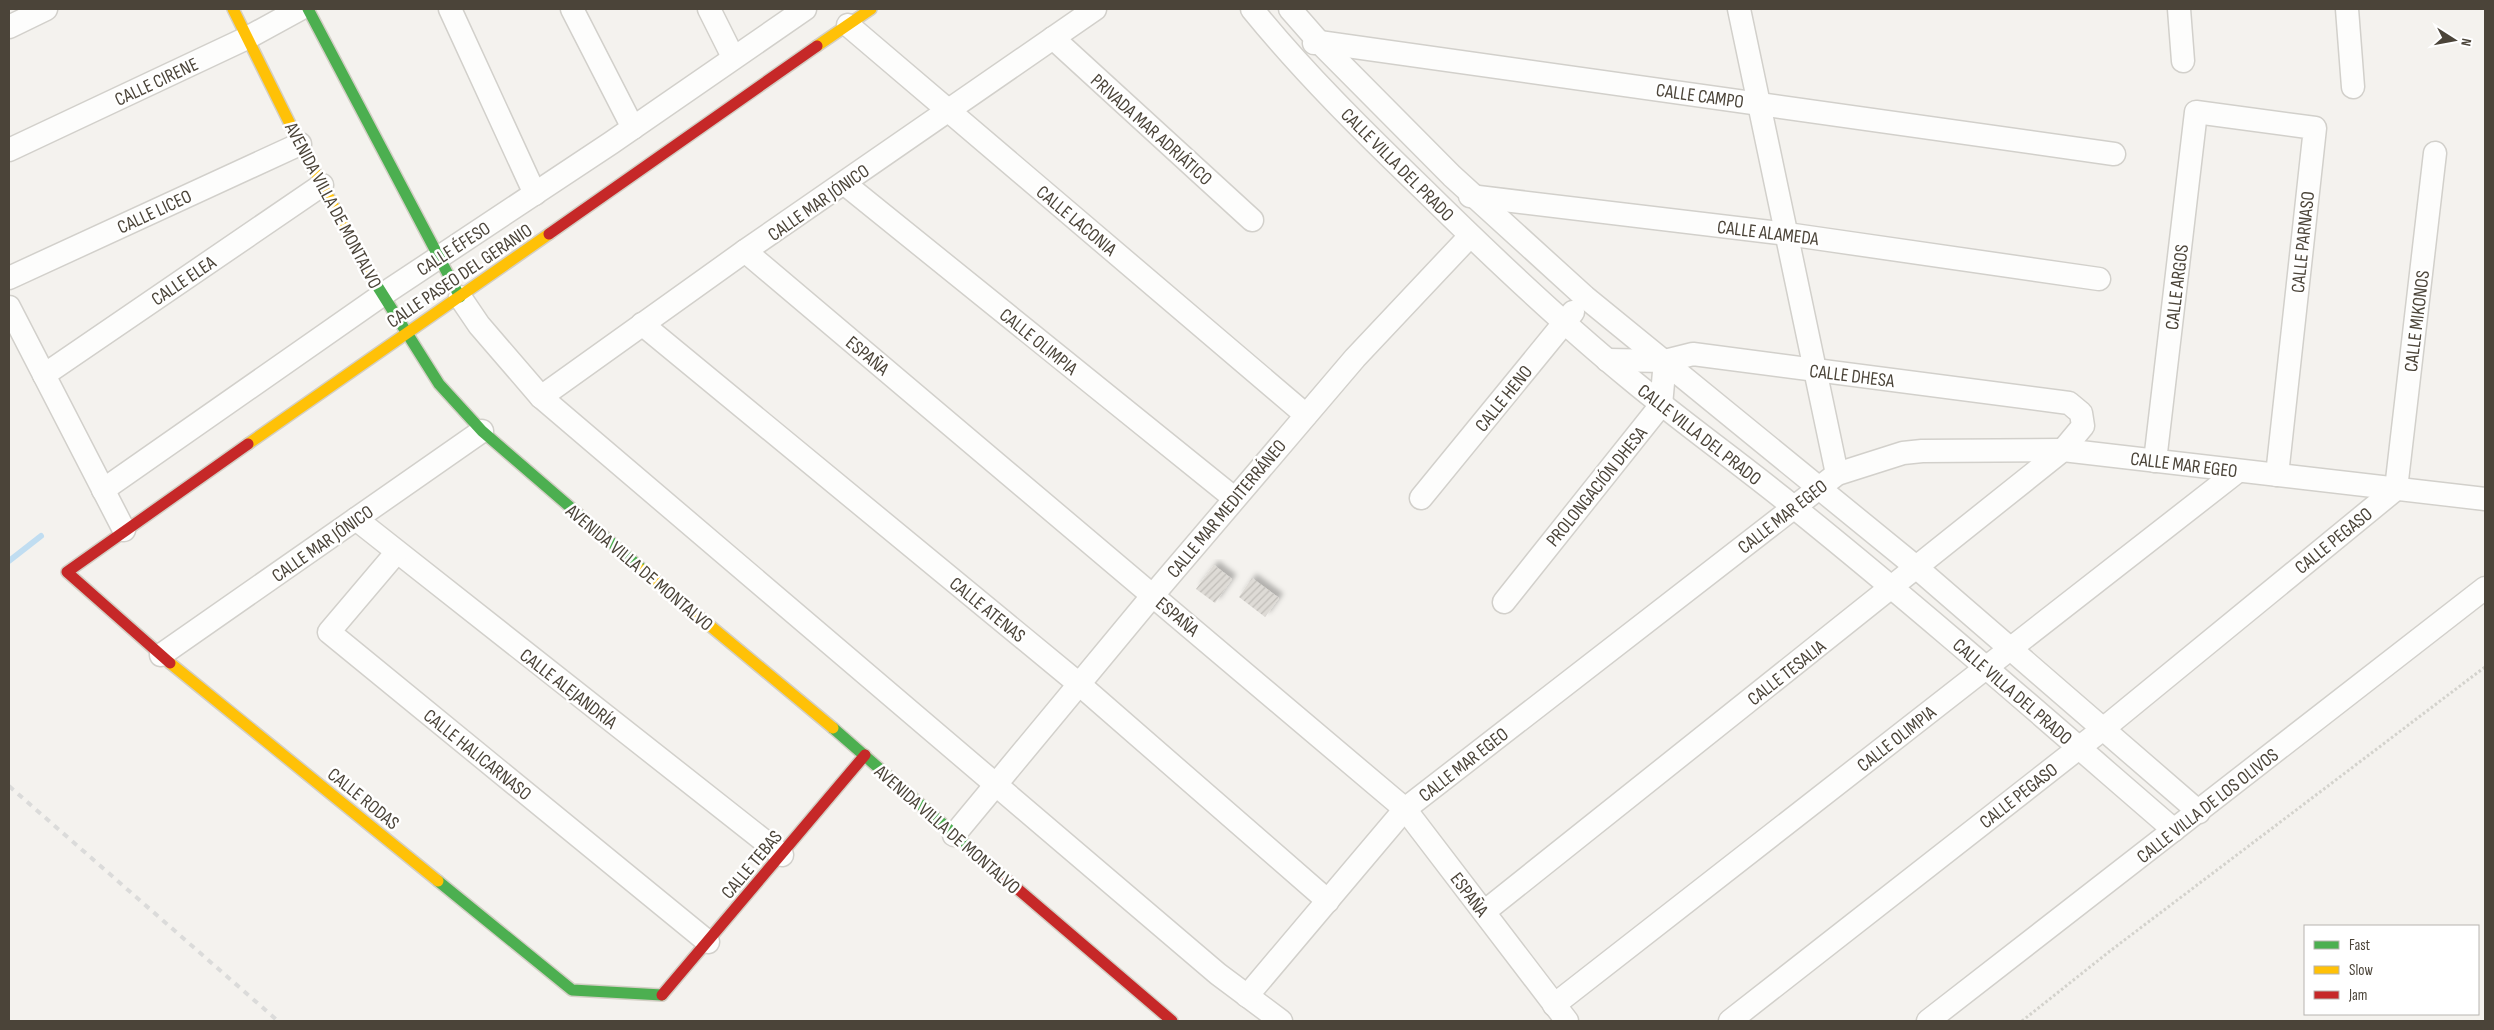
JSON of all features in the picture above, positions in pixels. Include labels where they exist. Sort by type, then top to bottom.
[{"type":"street","points":[[9,27],[46,9]]},
{"type":"street","name":"AVENIDA VILLA DE MONTALVO","points":[[233,9],[300,144],[382,295],[439,384],[482,431],[563,502],[865,755],[954,835],[1172,1021]]},
{"type":"street","name":"CALLE CIRENE","points":[[9,150],[247,38],[300,9]]},
{"type":"street","points":[[308,9],[460,297],[479,324],[541,397],[996,785],[1247,996],[1281,1021]]},
{"type":"street","points":[[450,9],[535,194]]},
{"type":"street","points":[[572,9],[633,128]]},
{"type":"street","points":[[710,9],[733,57]]},
{"type":"street","name":"CALLE ÉFESO","points":[[103,490],[382,295],[633,128],[805,9]]},
{"type":"street","name":"CALLE PASEO DEL GERANIO","points":[[67,572],[406,332],[460,297],[871,9]]},
{"type":"street","name":"CALLE MAR JÓNICO","points":[[541,397],[746,251],[1095,9]]},
{"type":"street","name":"CALLE VILLA DEL PRADO","points":[[1252,9],[1288,52],[1346,114],[1470,236],[1564,323],[1661,405],[1793,506],[1892,588],[2174,830]]},
{"type":"street","name":"CALLE VILLA DEL PRADO","points":[[1290,9],[1319,42],[1474,196],[1585,298],[1665,361],[1816,488],[1916,567],[2198,812]]},
{"type":"street","points":[[1739,9],[1837,474]]},
{"type":"street","points":[[2348,9],[2353,87]]},
{"type":"street","points":[[2174,10],[2183,61]]},
{"type":"street","name":"CALLE LACONIA","points":[[848,25],[1306,415]]},
{"type":"street","name":"PRIVADA MAR ADRIÁTICO","points":[[1053,38],[1252,220]]},
{"type":"street","name":"CALLE CAMPO","points":[[1288,52],[1319,42],[2114,154]]},
{"type":"street","name":"CALLE ARGOS","points":[[2156,461],[2196,112]]},
{"type":"street","name":"CALLE PARNASO","points":[[2196,112],[2315,128],[2277,475]]},
{"type":"street","name":"CALLE LICEO","points":[[9,278],[300,144]]},
{"type":"street","name":"CALLE MIKONOS","points":[[2396,489],[2435,153]]},
{"type":"street","name":"CALLE OLIMPIA","points":[[845,184],[1234,498]]},
{"type":"street","name":"CALLE ELEA","points":[[44,375],[322,185]]},
{"type":"street","name":"CALLE ALAMEDA","points":[[1436,202],[1474,196],[1787,234],[2099,279]]},
{"type":"street","name":"CALLE MAR MEDITERRÁNEO","points":[[954,835],[1234,498],[1355,358],[1470,236]]},
{"type":"street","name":"ESPAÑA","points":[[746,251],[1405,809],[1561,1013]]},
{"type":"street","name":"CALLE HENO","points":[[1421,498],[1585,298]]},
{"type":"street","points":[[9,307],[124,530]]},
{"type":"street","name":"CALLE ATENAS","points":[[642,324],[1080,684],[1328,901]]},
{"type":"street","name":"CALLE DHESA","points":[[1607,360],[1665,361],[1693,354],[2069,403],[2081,412],[2083,426]]},
{"type":"street","points":[[1661,405],[1665,361]]},
{"type":"street","name":"PROLONGACIÓN DHESA","points":[[1504,602],[1661,405]]},
{"type":"street","name":"CALLE TESALIA","points":[[1484,912],[2063,450],[2083,426]]},
{"type":"street","name":"CALLE MAR JÓNICO","points":[[161,655],[482,431]]},
{"type":"street","name":"CALLE MAR EGEO","points":[[1247,996],[1405,809],[1816,488],[1837,474],[1903,453],[1922,451],[2063,450],[2485,499]]},
{"type":"street","name":"CALLE OLIMPIA","points":[[1561,1013],[1986,668],[2238,471]]},
{"type":"street","name":"CALLE PEGASO","points":[[1730,1021],[2103,729],[2396,489]]},
{"type":"street","name":"CALLE ALEJANDRÍA","points":[[356,519],[396,553],[782,855]]},
{"type":"street","name":"CALLE HALICARNASO","points":[[396,553],[329,632],[708,942]]},
{"type":"street","name":"CALLE RODAS","points":[[67,572],[161,655],[572,990],[663,995]]},
{"type":"street","name":"CALLE VILLA DE LOS OLIVOS","points":[[1928,1021],[2485,588]]},
{"type":"street","name":"CALLE TEBAS","points":[[663,995],[865,755]]},
{"type":"path","points":[[2022,1021],[2110,951],[2485,667]]},
{"type":"building","points":[[1214,565],[1232,579],[1215,603],[1196,589]]},
{"type":"building","points":[[1252,578],[1279,598],[1265,617],[1239,597]]},
{"type":"waterway","points":[[9,561],[41,536]]},
{"type":"railway","points":[[9,786],[278,1021]]},
{"type":"traffic: fast","points":[[308,9],[460,297]]},
{"type":"traffic: fast","points":[[371,276],[439,384],[482,431],[643,570]]},
{"type":"traffic: fast","points":[[833,728],[985,861]]},
{"type":"traffic: fast","points":[[438,881],[572,990],[662,995]]},
{"type":"traffic: slow","points":[[233,9],[300,144],[371,276]]},
{"type":"traffic: slow","points":[[817,46],[871,9]]},
{"type":"traffic: slow","points":[[248,444],[549,234]]},
{"type":"traffic: slow","points":[[643,570],[833,728]]},
{"type":"traffic: slow","points":[[170,663],[438,881]]},
{"type":"traffic: jam","points":[[549,234],[817,46]]},
{"type":"traffic: jam","points":[[170,663],[67,572],[248,444]]},
{"type":"traffic: jam","points":[[662,995],[865,755]]},
{"type":"traffic: jam","points":[[985,861],[1172,1021]]}]
